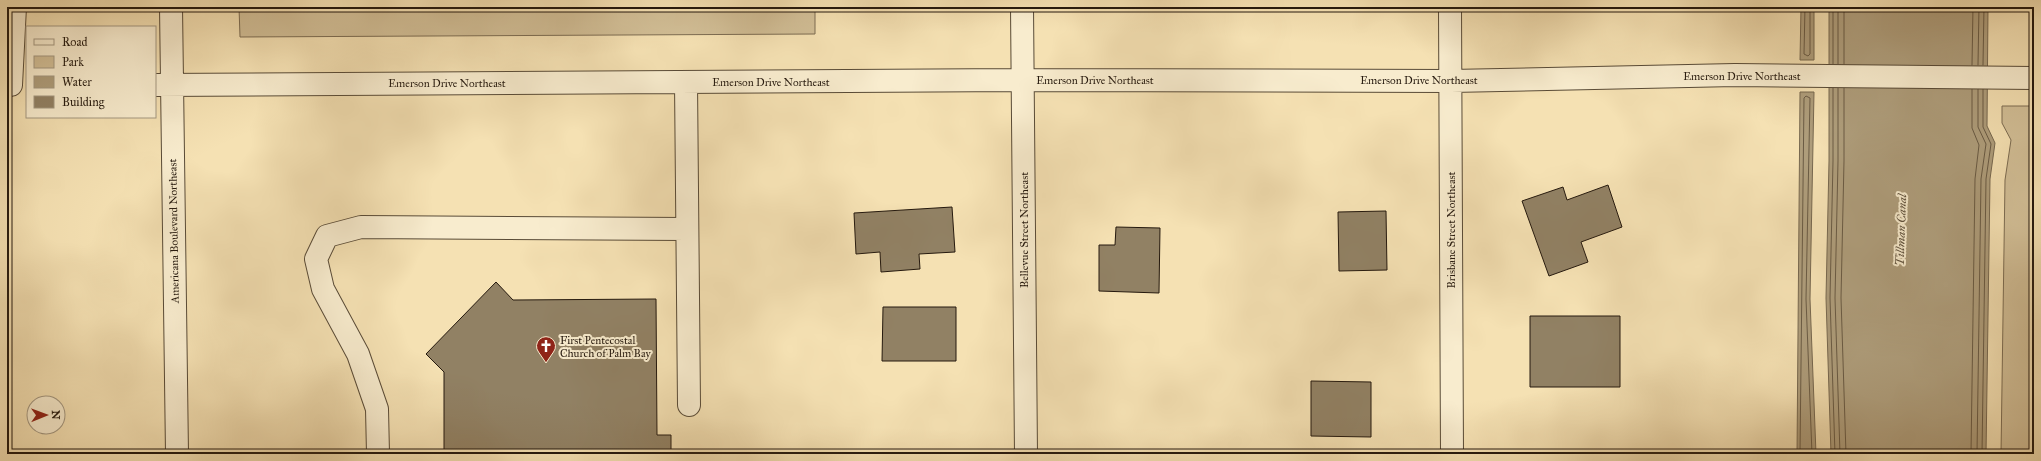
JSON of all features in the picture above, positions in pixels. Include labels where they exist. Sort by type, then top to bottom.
[{"type":"street","points":[[15,7],[15,85]]},
{"type":"street","name":"Americana Boulevard Northeast","points":[[171,7],[164,85],[177,454]]},
{"type":"street","name":"Bellevue Street Northeast","points":[[1022,7],[1026,454]]},
{"type":"street","name":"Brisbane Street Northeast","points":[[1450,7],[1452,454]]},
{"type":"street","name":"Emerson Drive Northeast","points":[[164,85],[1023,80],[1451,81],[1735,75],[2034,78]]},
{"type":"street","points":[[686,82],[689,405]]},
{"type":"street","points":[[378,454],[377,409],[358,354],[324,289],[316,259],[327,236],[361,227],[687,230]]},
{"type":"green space","points":[[239,7],[815,7],[815,34],[240,37]]},
{"type":"green space","points":[[2002,106],[2034,106],[2034,454],[2001,454],[2005,180],[2011,140],[2002,123]]},
{"type":"water","points":[[1801,7],[1814,7],[1814,60],[1800,60]]},
{"type":"water","name":"Tillman Canal","points":[[1829,7],[1988,7],[1987,126],[1995,143],[1990,179],[1986,454],[1831,454],[1826,298],[1829,161]]},
{"type":"water","points":[[1800,92],[1814,92],[1810,299],[1816,454],[1797,454]]},
{"type":"building","points":[[1608,185],[1622,227],[1581,242],[1588,262],[1549,276],[1522,201],[1563,187],[1567,200]]},
{"type":"building","points":[[952,207],[955,252],[919,254],[920,269],[881,272],[880,252],[856,254],[854,213]]},
{"type":"building","points":[[1386,211],[1387,270],[1339,271],[1338,212]]},
{"type":"building","points":[[1116,227],[1160,228],[1159,293],[1099,291],[1099,245],[1115,245]]},
{"type":"building","name":"First Pentecostal Church of Palm Bay","points":[[496,282],[513,300],[656,299],[657,435],[671,435],[671,454],[444,454],[444,372],[426,354]]},
{"type":"building","points":[[883,307],[956,307],[956,361],[882,361]]},
{"type":"building","points":[[1530,316],[1620,316],[1620,387],[1530,387]]},
{"type":"building","points":[[1311,381],[1371,382],[1371,437],[1311,436]]},
{"type":"place","name":"First Pentecostal Church of Palm Bay","points":[[546,363]]}]
